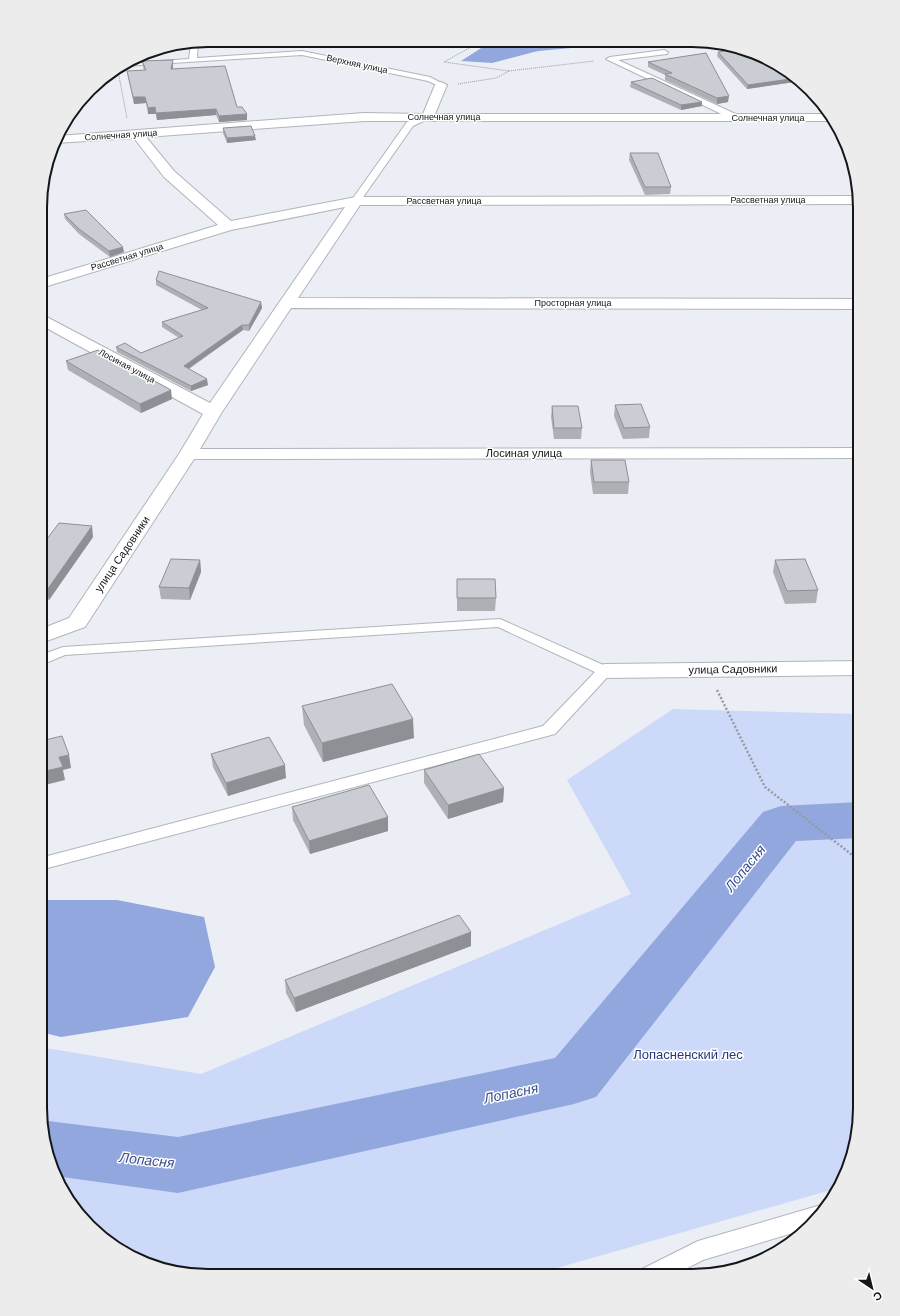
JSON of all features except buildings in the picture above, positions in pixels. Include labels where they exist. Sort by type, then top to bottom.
[{"type":"street","points":[[428,117],[441,85]]},
{"type":"street","name":"Солнечная улица","points":[[63,140],[364,117],[825,118]]},
{"type":"street","points":[[134,134],[169,174],[228,226]]},
{"type":"street","name":"Рассветная улица","points":[[47,282],[228,226],[356,201],[853,200]]},
{"type":"street","name":"улица Садовники","points":[[47,634],[77,622],[188,454],[213,412],[356,201]]},
{"type":"street","name":"Просторная улица","points":[[286,303],[853,304]]},
{"type":"street","name":"Лосиная улица","points":[[47,322],[213,412]]},
{"type":"street","name":"Лосиная улица","points":[[188,454],[853,453]]},
{"type":"street","name":"улица Садовники","points":[[605,671],[853,668]]},
{"type":"lane","points":[[193,60],[194,47]]},
{"type":"lane","name":"Верхняя улица","points":[[138,63],[302,52],[430,79],[441,85]]},
{"type":"lane","points":[[610,59],[664,52]]},
{"type":"lane","points":[[610,59],[736,118]]},
{"type":"lane","points":[[356,201],[410,124],[428,117]]},
{"type":"lane","points":[[47,658],[63,651],[500,623],[605,671],[549,730],[47,862]]},
{"type":"lane","points":[[663,1269],[698,1251],[809,1218]]},
{"type":"path","points":[[471,47],[444,62],[509,71],[610,59]]},
{"type":"path","points":[[441,85],[469,84],[496,78],[509,71]]},
{"type":"path","points":[[120,74],[122,97],[134,134]]},
{"type":"path","points":[[708,670],[765,788],[853,856]]},
{"type":"green space","name":"Лопасненский лес","points":[[673,709],[853,714],[853,1118],[848,1150],[841,1169],[830,1190],[554,1269],[187,1268],[166,1264],[147,1257],[119,1242],[94,1222],[74,1197],[59,1169],[52,1150],[47,1118],[47,1048],[201,1074],[631,894],[567,780]]},
{"type":"water","points":[[483,47],[583,47],[538,51],[492,63],[461,61]]},
{"type":"water","points":[[47,900],[117,900],[204,917],[215,967],[188,1017],[61,1037],[47,1034]]},
{"type":"waterway","name":"Лопасня","points":[[52,1148],[178,1165],[574,1079],[781,824],[853,820]]}]
